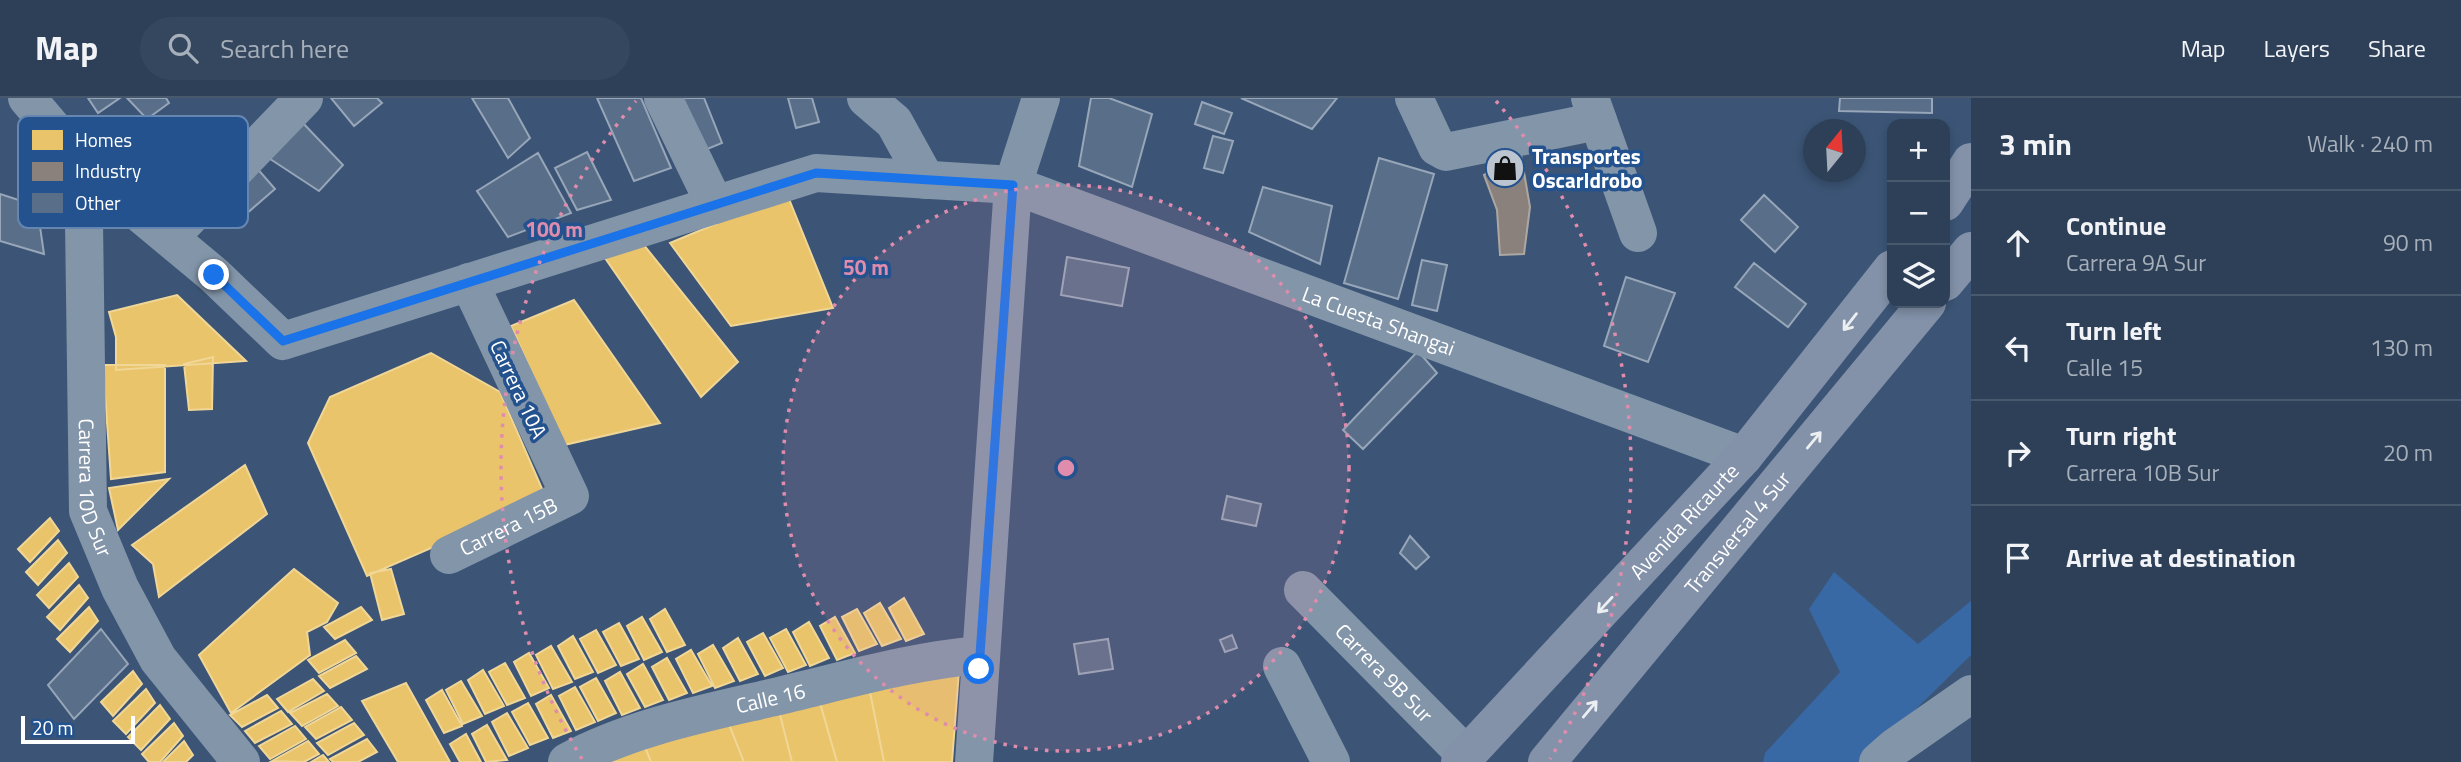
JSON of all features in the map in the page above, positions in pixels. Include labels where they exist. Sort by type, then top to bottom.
[{"type":"main road","points":[[1950,194],[1971,162]]},
{"type":"main road","points":[[1950,276],[1971,251]]},
{"type":"main road","name":"Avenida Ricaurte","points":[[1463,758],[1744,456],[1887,275]]},
{"type":"main road","name":"Transversal 4 Sur","points":[[1547,762],[1923,308]]},
{"type":"street","points":[[248,156],[304,98]]},
{"type":"street","points":[[663,98],[715,205]]},
{"type":"street","points":[[866,98],[894,122],[926,180]]},
{"type":"street","points":[[974,762],[1013,185],[1041,98]]},
{"type":"street","points":[[1414,98],[1437,147],[1446,152],[1594,109],[1638,233]]},
{"type":"street","name":"La Cuesta Shangai","points":[[170,237],[283,341],[816,173],[1013,185],[1744,456]]},
{"type":"street","name":"Carrera 10D Sur","points":[[84,228],[88,511],[120,588],[158,659],[242,762]]},
{"type":"street","points":[[159,228],[170,237],[179,228]]},
{"type":"street","name":"Carrera 10A","points":[[469,282],[570,496]]},
{"type":"street","name":"Carrera 15B","points":[[449,555],[570,496]]},
{"type":"street","name":"Carrera 9B Sur","points":[[1303,590],[1463,758]]},
{"type":"street","name":"Calle 16","points":[[567,762],[639,731],[723,708],[937,659],[980,655]]},
{"type":"street","points":[[1282,666],[1331,762]]},
{"type":"street","points":[[1878,762],[1971,694]]},
{"type":"shaded area","points":[[1834,572],[1918,644],[1971,601],[1971,655],[1862,762],[1763,762],[1765,753],[1840,672],[1809,609]]},
{"type":"building: Homes","points":[[787,194],[833,308],[731,326],[670,243]]},
{"type":"building: Homes","points":[[643,244],[738,362],[701,397],[605,258]]},
{"type":"building: Homes","points":[[177,295],[246,361],[116,370],[116,337],[109,312]]},
{"type":"building: Homes","points":[[574,300],[660,423],[564,445],[511,326]]},
{"type":"building: Homes","points":[[431,353],[500,392],[546,498],[367,576],[308,443],[330,397]]},
{"type":"building: Homes","points":[[213,357],[212,409],[189,410],[184,364]]},
{"type":"building: Homes","points":[[103,365],[165,365],[165,472],[111,479]]},
{"type":"building: Homes","points":[[245,465],[267,514],[159,597],[153,564],[132,545]]},
{"type":"building: Homes","points":[[169,479],[118,530],[109,488]]},
{"type":"building: Homes","points":[[50,518],[59,531],[30,562],[18,549]]},
{"type":"building: Homes","points":[[58,540],[67,553],[38,585],[26,572]]},
{"type":"building: Homes","points":[[69,563],[78,577],[49,608],[37,595]]},
{"type":"building: Homes","points":[[294,569],[338,603],[327,622],[307,632],[310,655],[231,713],[199,655]]},
{"type":"building: Homes","points":[[391,569],[404,614],[382,620],[370,573]]},
{"type":"building: Homes","points":[[79,585],[88,598],[60,630],[47,617]]},
{"type":"building: Homes","points":[[904,598],[924,634],[906,641],[889,608]]},
{"type":"building: Homes","points":[[880,603],[901,639],[882,646],[864,613]]},
{"type":"building: Homes","points":[[89,607],[98,621],[70,652],[57,639]]},
{"type":"building: Homes","points":[[361,607],[372,620],[335,639],[324,627]]},
{"type":"building: Homes","points":[[665,609],[685,645],[667,652],[650,619]]},
{"type":"building: Homes","points":[[857,609],[877,644],[859,651],[842,617]]},
{"type":"building: Homes","points":[[642,617],[662,652],[644,660],[627,626]]},
{"type":"building: Homes","points":[[835,617],[855,653],[837,660],[820,626]]},
{"type":"building: Homes","points":[[809,622],[829,658],[810,666],[793,632]]},
{"type":"building: Homes","points":[[619,623],[639,659],[621,666],[603,632]]},
{"type":"building: Homes","points":[[786,629],[806,665],[788,672],[770,638]]},
{"type":"building: Homes","points":[[596,630],[616,665],[598,673],[580,639]]},
{"type":"building: Homes","points":[[763,633],[783,668],[765,676],[747,642]]},
{"type":"building: Homes","points":[[573,636],[593,672],[575,679],[558,646]]},
{"type":"building: Homes","points":[[738,638],[758,674],[740,681],[723,648]]},
{"type":"building: Homes","points":[[345,640],[356,653],[319,673],[308,660]]},
{"type":"building: Homes","points":[[713,645],[734,681],[715,688],[698,654]]},
{"type":"building: Homes","points":[[551,646],[572,682],[553,689],[536,655]]},
{"type":"building: Homes","points":[[691,650],[712,686],[693,693],[676,659]]},
{"type":"building: Homes","points":[[529,653],[549,688],[531,696],[514,662]]},
{"type":"building: Homes","points":[[356,656],[367,669],[330,688],[319,676]]},
{"type":"building: Homes","points":[[667,658],[687,693],[669,700],[652,667]]},
{"type":"building: Homes","points":[[960,658],[952,762],[884,762],[867,677]]},
{"type":"building: Homes","points":[[505,663],[525,698],[507,705],[489,672]]},
{"type":"building: Homes","points":[[643,664],[663,700],[645,707],[627,674]]},
{"type":"building: Homes","points":[[483,670],[504,706],[485,714],[468,680]]},
{"type":"building: Homes","points":[[133,671],[142,684],[113,716],[101,702]]},
{"type":"building: Homes","points":[[620,672],[640,708],[622,715],[605,681]]},
{"type":"building: Homes","points":[[867,677],[884,762],[837,762],[816,689]]},
{"type":"building: Homes","points":[[596,678],[616,713],[598,721],[580,687]]},
{"type":"building: Homes","points":[[313,679],[324,691],[288,712],[277,699]]},
{"type":"building: Homes","points":[[461,681],[482,716],[463,724],[446,690]]},
{"type":"building: Homes","points":[[406,683],[450,762],[398,762],[362,701]]},
{"type":"building: Homes","points":[[575,687],[595,722],[576,730],[559,696]]},
{"type":"building: Homes","points":[[146,689],[155,703],[126,734],[113,721]]},
{"type":"building: Homes","points":[[816,689],[837,762],[792,762],[776,699]]},
{"type":"building: Homes","points":[[442,690],[462,726],[444,733],[426,700]]},
{"type":"building: Homes","points":[[327,694],[338,706],[302,726],[290,713]]},
{"type":"building: Homes","points":[[267,695],[278,708],[242,727],[230,715]]},
{"type":"building: Homes","points":[[551,695],[571,731],[553,738],[536,704]]},
{"type":"building: Homes","points":[[776,699],[792,762],[744,762],[724,712]]},
{"type":"building: Homes","points":[[528,703],[548,738],[530,745],[512,712]]},
{"type":"building: Homes","points":[[160,705],[170,719],[141,750],[128,737]]},
{"type":"building: Homes","points":[[341,707],[352,720],[316,739],[305,727]]},
{"type":"building: Homes","points":[[281,711],[292,724],[255,743],[245,731]]},
{"type":"building: Homes","points":[[724,712],[744,762],[651,762],[640,734]]},
{"type":"building: Homes","points":[[507,713],[528,748],[509,756],[492,722]]},
{"type":"building: Homes","points":[[174,723],[183,736],[160,762],[149,762],[142,754]]},
{"type":"building: Homes","points":[[354,723],[364,735],[328,755],[317,743]]},
{"type":"building: Homes","points":[[487,725],[507,760],[486,762],[472,734]]},
{"type":"building: Homes","points":[[295,726],[306,739],[270,759],[259,746]]},
{"type":"building: Homes","points":[[466,734],[481,762],[460,762],[450,744]]},
{"type":"building: Homes","points":[[640,734],[651,762],[576,762]]},
{"type":"building: Homes","points":[[367,739],[377,752],[358,762],[333,762],[330,759]]},
{"type":"building: Homes","points":[[184,741],[193,755],[186,762],[163,762]]},
{"type":"building: Homes","points":[[308,741],[319,754],[304,762],[272,761]]},
{"type":"building: Homes","points":[[323,755],[329,762],[311,762]]},
{"type":"building: Industry","points":[[1520,149],[1530,207],[1524,254],[1500,255],[1497,210],[1484,175],[1500,166],[1496,155]]},
{"type":"building: Other","points":[[88,98],[120,98],[98,113]]},
{"type":"building: Other","points":[[127,98],[166,98],[169,103],[151,116],[144,116]]},
{"type":"building: Other","points":[[331,98],[377,98],[382,103],[354,126]]},
{"type":"building: Other","points":[[472,98],[508,98],[530,138],[508,158]]},
{"type":"building: Other","points":[[597,98],[641,98],[671,168],[634,181]]},
{"type":"building: Other","points":[[652,98],[704,98],[722,143],[678,161]]},
{"type":"building: Other","points":[[788,98],[812,98],[819,122],[796,128]]},
{"type":"building: Other","points":[[1091,98],[1109,98],[1152,114],[1132,187],[1079,166]]},
{"type":"building: Other","points":[[1241,98],[1337,98],[1312,129]]},
{"type":"building: Other","points":[[1840,98],[1932,98],[1932,113],[1839,111]]},
{"type":"building: Other","points":[[1202,102],[1232,113],[1224,134],[1195,124]]},
{"type":"building: Other","points":[[300,120],[343,165],[319,191],[261,153]]},
{"type":"building: Other","points":[[1213,136],[1233,141],[1223,173],[1204,168]]},
{"type":"building: Other","points":[[587,152],[611,200],[577,210],[555,168]]},
{"type":"building: Other","points":[[538,153],[571,213],[508,237],[477,191]]},
{"type":"building: Other","points":[[1379,158],[1434,174],[1398,299],[1344,283]]},
{"type":"building: Other","points":[[248,160],[275,189],[248,212]]},
{"type":"building: Other","points":[[1263,187],[1332,206],[1320,264],[1249,232]]},
{"type":"building: Other","points":[[0,194],[18,200],[18,228],[40,228],[44,254],[0,241]]},
{"type":"building: Other","points":[[1764,195],[1798,227],[1775,252],[1741,220]]},
{"type":"building: Other","points":[[1067,257],[1129,268],[1122,306],[1061,295]]},
{"type":"building: Other","points":[[1422,260],[1447,265],[1437,311],[1412,305]]},
{"type":"building: Other","points":[[1754,263],[1806,304],[1788,327],[1735,287]]},
{"type":"building: Other","points":[[1626,277],[1675,293],[1648,362],[1604,346]]},
{"type":"building: Other","points":[[1418,351],[1437,373],[1363,449],[1343,430]]},
{"type":"building: Other","points":[[1227,496],[1261,504],[1256,526],[1222,519]]},
{"type":"building: Other","points":[[1410,536],[1429,557],[1416,569],[1400,553]]},
{"type":"building: Other","points":[[101,629],[128,664],[74,719],[48,685]]},
{"type":"building: Other","points":[[1232,635],[1237,648],[1225,652],[1220,640]]},
{"type":"building: Other","points":[[1108,639],[1113,669],[1079,674],[1074,644]]},
{"type":"place","name":"Transportes OscarIdrobo","points":[[1505,168]]},
{"type":"route","points":[[214,275],[283,341],[816,173],[1013,185],[979,669]]}]
